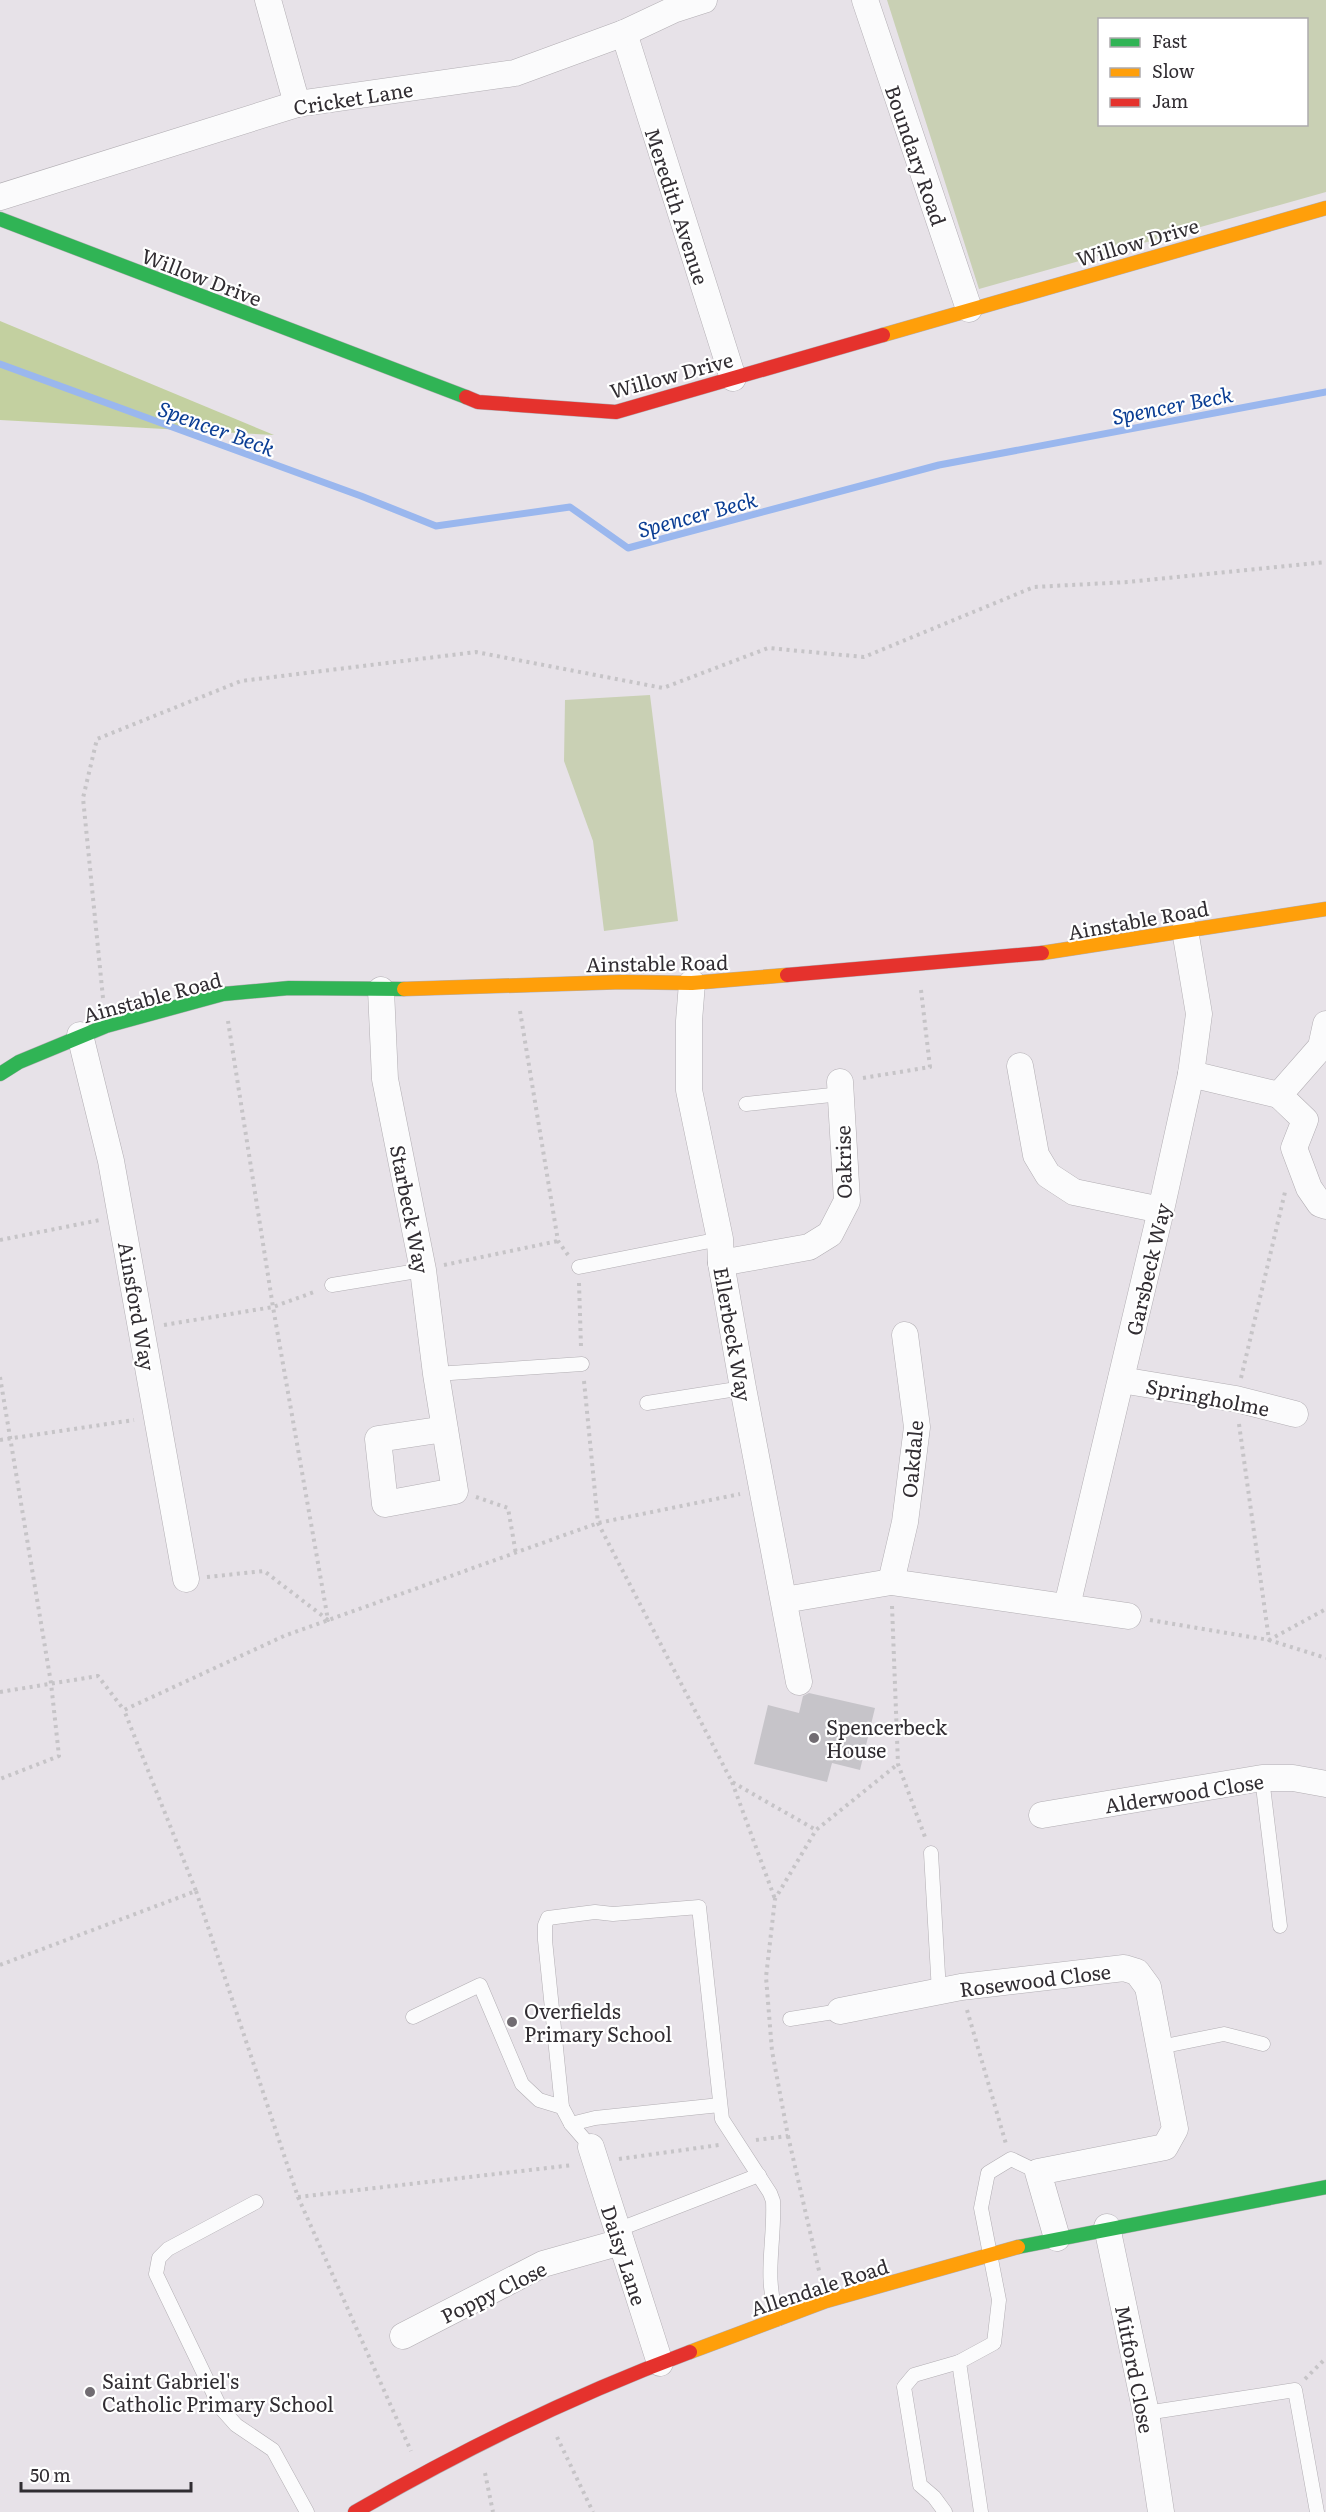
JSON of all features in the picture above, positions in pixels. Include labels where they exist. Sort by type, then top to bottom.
[{"type":"street","points":[[268,0],[297,104]]},
{"type":"street","name":"Cricket Lane","points":[[0,197],[297,104],[515,73],[624,33],[671,5],[704,0]]},
{"type":"street","name":"Boundary Road","points":[[865,0],[969,309]]},
{"type":"street","name":"Meredith Avenue","points":[[624,33],[733,378]]},
{"type":"street","name":"Willow Drive","points":[[0,219],[478,402],[616,412],[1326,208]]},
{"type":"street","name":"Ainstable Road","points":[[0,1074],[19,1062],[80,1035],[224,994],[290,988],[381,990],[622,982],[692,983],[1057,952],[1326,909]]},
{"type":"street","name":"Garsbeck Way","points":[[1067,1606],[1191,1074],[1199,1014],[1185,930]]},
{"type":"street","name":"Ellerbeck Way","points":[[692,983],[689,1021],[689,1090],[721,1251],[742,1388],[800,1682]]},
{"type":"street","name":"Starbeck Way","points":[[381,990],[385,1079],[423,1270],[436,1374],[455,1491]]},
{"type":"street","points":[[1279,1095],[1320,1047],[1326,1024]]},
{"type":"street","name":"Ainsford Way","points":[[80,1035],[122,1216],[186,1579]]},
{"type":"street","points":[[1020,1065],[1036,1155],[1048,1175],[1074,1191],[1161,1210]]},
{"type":"street","points":[[1191,1074],[1279,1095],[1305,1120],[1294,1148],[1310,1188],[1320,1204],[1326,1206]]},
{"type":"street","name":"Oakrise","points":[[721,1251],[809,1247],[830,1234],[847,1201],[840,1088]]},
{"type":"street","name":"Oakdale","points":[[891,1582],[905,1522],[917,1427],[905,1335]]},
{"type":"street","name":"Springholme","points":[[1121,1380],[1236,1399],[1295,1414]]},
{"type":"street","points":[[445,1429],[378,1439],[385,1504],[455,1491]]},
{"type":"street","points":[[784,1600],[891,1582],[1128,1616]]},
{"type":"street","name":"Alderwood Close","points":[[1042,1815],[1262,1778],[1293,1778],[1326,1784]]},
{"type":"street","name":"Rosewood Close","points":[[840,2010],[939,1992],[1124,1968],[1137,1972],[1148,1987],[1175,2129],[1165,2147],[1038,2172]]},
{"type":"street","name":"Daisy Lane","points":[[591,2147],[660,2363]]},
{"type":"street","points":[[1038,2172],[1057,2238]]},
{"type":"street","name":"Allendale Road","points":[[365,2510],[421,2474],[546,2413],[660,2363],[826,2301],[990,2253],[1107,2227],[1326,2187]]},
{"type":"street","name":"Mitford Close","points":[[1107,2227],[1146,2413],[1161,2512]]},
{"type":"street","name":"Poppy Close","points":[[403,2336],[543,2264],[619,2236]]},
{"type":"lane","points":[[746,1104],[840,1088]]},
{"type":"lane","points":[[579,1267],[721,1251]]},
{"type":"lane","points":[[333,1285],[423,1270]]},
{"type":"lane","points":[[436,1374],[582,1364]]},
{"type":"lane","points":[[647,1403],[742,1388]]},
{"type":"lane","points":[[1262,1778],[1280,1926]]},
{"type":"lane","points":[[931,1853],[939,1992]]},
{"type":"lane","points":[[591,2147],[571,2124],[562,2107],[545,1940],[545,1925],[548,1918],[595,1912],[613,1914],[699,1907],[722,2119],[759,2175],[773,2201],[769,2283],[771,2299],[778,2319]]},
{"type":"lane","points":[[413,2017],[480,1985],[522,2084],[539,2100],[562,2107]]},
{"type":"lane","points":[[790,2019],[840,2010]]},
{"type":"lane","points":[[1160,2047],[1224,2034],[1263,2044]]},
{"type":"lane","points":[[571,2124],[595,2118],[720,2105]]},
{"type":"lane","points":[[945,2512],[934,2497],[920,2485],[904,2387],[914,2375],[959,2362],[994,2343],[999,2300],[981,2208],[988,2173],[1011,2159],[1038,2172]]},
{"type":"lane","points":[[619,2236],[759,2175]]},
{"type":"lane","points":[[256,2202],[168,2249],[159,2258],[156,2274],[220,2407],[236,2425],[273,2451],[307,2512]]},
{"type":"lane","points":[[959,2362],[981,2512]]},
{"type":"lane","points":[[1146,2413],[1295,2390],[1317,2512]]},
{"type":"path","points":[[106,1026],[83,798],[98,739],[241,681],[476,652],[663,688],[768,648],[864,657],[1034,586],[1128,582],[1326,562]]},
{"type":"path","points":[[840,1088],[930,1067],[918,965]]},
{"type":"path","points":[[516,986],[558,1241],[579,1267],[582,1364],[598,1523],[732,1782],[775,1899]]},
{"type":"path","points":[[224,994],[273,1307],[328,1620]]},
{"type":"path","points":[[0,1240],[122,1216]]},
{"type":"path","points":[[423,1270],[558,1241]]},
{"type":"path","points":[[142,1329],[273,1307],[333,1285]]},
{"type":"path","points":[[0,1377],[51,1683],[59,1756],[0,1779]]},
{"type":"path","points":[[0,1440],[158,1416]]},
{"type":"path","points":[[124,1710],[284,1636],[598,1523],[762,1490]]},
{"type":"path","points":[[455,1491],[508,1508],[516,1554]]},
{"type":"path","points":[[186,1579],[264,1571],[328,1620]]},
{"type":"path","points":[[1128,1616],[1269,1640],[1326,1609]]},
{"type":"path","points":[[0,1692],[98,1676],[124,1710],[196,1891],[0,1965]]},
{"type":"path","points":[[732,1782],[816,1830]]},
{"type":"path","points":[[788,2136],[826,2301]]},
{"type":"path","points":[[298,2197],[421,2474]]},
{"type":"path","points":[[1295,2390],[1326,2358]]},
{"type":"path","points":[[546,2413],[593,2512]]},
{"type":"path","points":[[480,2446],[493,2512]]},
{"type":"green space","points":[[887,0],[1326,0],[1326,192],[979,289]]},
{"type":"green space","points":[[0,321],[274,435],[0,420]]},
{"type":"green space","points":[[650,695],[678,921],[604,931],[593,841],[564,761],[565,700]]},
{"type":"building","name":"Spencerbeck House","points":[[809,1693],[875,1708],[860,1770],[832,1763],[827,1782],[754,1764],[768,1705],[799,1713],[803,1696]]},
{"type":"waterway","name":"Spencer Beck","points":[[0,364],[361,496],[436,526],[570,507],[628,548],[939,465],[1326,392]]},
{"type":"traffic: fast","points":[[0,219],[466,397]]},
{"type":"traffic: fast","points":[[0,1074],[19,1062],[106,1026],[223,994],[289,988],[404,989]]},
{"type":"traffic: fast","points":[[1018,2247],[1326,2187]]},
{"type":"traffic: slow","points":[[883,335],[1326,208]]},
{"type":"traffic: slow","points":[[1042,953],[1326,909]]},
{"type":"traffic: slow","points":[[404,989],[622,982],[692,983],[787,975]]},
{"type":"traffic: slow","points":[[690,2352],[826,2301],[1018,2247]]},
{"type":"traffic: jam","points":[[466,397],[478,402],[616,412],[883,335]]},
{"type":"traffic: jam","points":[[787,975],[1042,953]]},
{"type":"traffic: jam","points":[[355,2512],[477,2445],[604,2386],[690,2352]]},
{"type":"place","name":"Spencerbeck House","points":[[814,1738]]},
{"type":"place","name":"Overfields Primary School","points":[[512,2022]]},
{"type":"place","name":"Saint Gabriel's Catholic Primary School","points":[[90,2392]]}]
